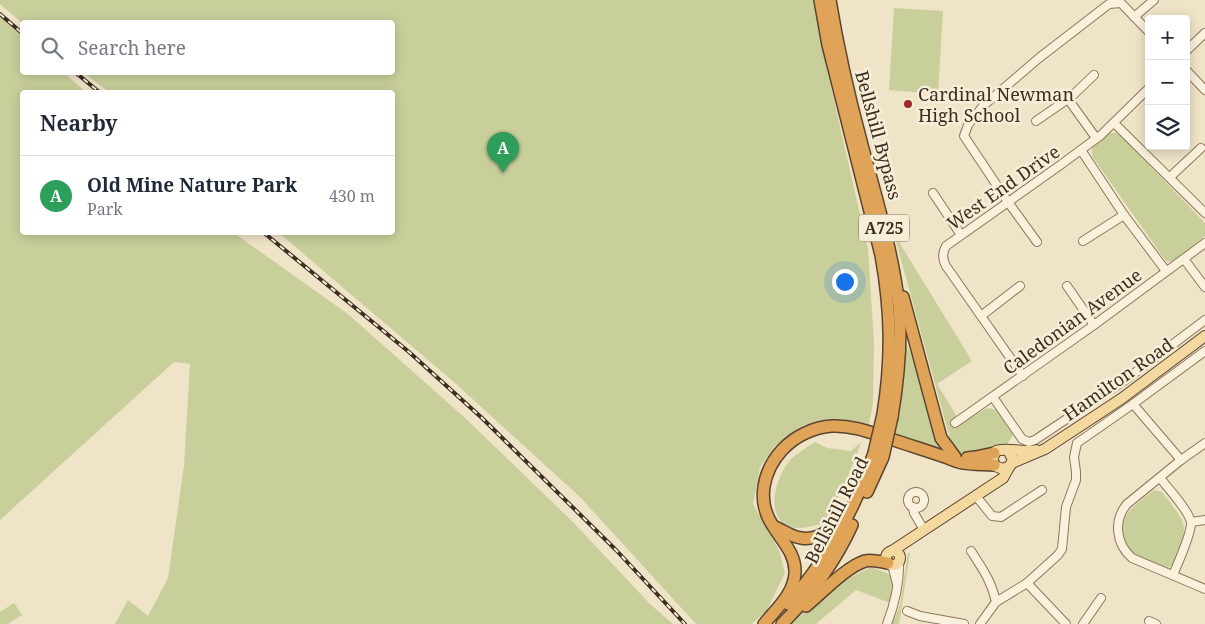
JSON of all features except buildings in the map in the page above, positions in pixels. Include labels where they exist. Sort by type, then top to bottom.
[{"type":"highway","name":"Bellshill Bypass","points":[[820,0],[828,45],[881,255],[885,278],[890,335],[888,416]]},
{"type":"highway","name":"Bellshill Bypass","points":[[830,0],[837,43],[891,255],[899,309],[898,372],[878,455]]},
{"type":"highway","points":[[891,255],[941,438],[955,457]]},
{"type":"highway","points":[[766,624],[790,593],[794,582],[793,557],[772,525],[764,508],[763,494],[764,480],[777,456],[788,444],[803,434],[828,426],[852,427],[963,463],[995,462]]},
{"type":"highway","name":"Bellshill Road","points":[[766,624],[781,612],[803,588],[824,559],[845,523],[866,476],[878,455]]},
{"type":"highway","name":"Bellshill Road","points":[[784,624],[832,563],[847,536],[878,455]]},
{"type":"highway","points":[[942,456],[976,458],[995,462]]},
{"type":"highway","points":[[772,525],[802,538],[810,539],[821,536],[841,519],[866,476]]},
{"type":"highway","points":[[784,624],[840,576],[856,566],[865,561],[894,560]]},
{"type":"main road","name":"Hamilton Road","points":[[894,560],[905,543],[1003,478],[1011,465],[1049,447],[1121,399],[1205,336]]},
{"type":"main road","name":"Hamilton Road","points":[[1008,450],[1023,452],[1049,447]]},
{"type":"main road","points":[[994,483],[997,478],[995,462],[999,449],[1008,450],[1012,456],[1011,465],[1003,469],[995,462]]},
{"type":"street","points":[[1134,17],[1154,0]]},
{"type":"street","points":[[1037,242],[964,136],[968,125],[983,106],[1039,58],[1110,4],[1121,3],[1145,28]]},
{"type":"street","points":[[1190,47],[1205,33]]},
{"type":"street","points":[[1190,74],[1205,90]]},
{"type":"street","points":[[1036,121],[1068,99],[1094,75]]},
{"type":"street","name":"West End Drive","points":[[981,316],[943,260],[943,252],[946,246],[1096,138],[1145,92]]},
{"type":"street","points":[[1068,99],[1096,138]]},
{"type":"street","points":[[1114,123],[1205,213]]},
{"type":"street","points":[[1170,177],[1201,148]]},
{"type":"street","points":[[1080,150],[1124,215],[1166,271]]},
{"type":"street","points":[[933,193],[961,235]]},
{"type":"street","points":[[1083,240],[1124,215]]},
{"type":"street","name":"Caledonian Avenue","points":[[956,423],[1205,243]]},
{"type":"street","points":[[1184,260],[1205,287]]},
{"type":"street","points":[[1020,286],[981,316],[1022,376]]},
{"type":"street","points":[[1067,286],[1094,325]]},
{"type":"street","points":[[992,397],[1022,439],[1029,442],[1035,440],[1128,378],[1205,320]]},
{"type":"street","points":[[980,624],[996,602],[1027,583],[1058,555],[1062,549],[1066,507],[1076,480],[1074,457],[1076,443],[1205,351]]},
{"type":"street","points":[[1133,404],[1181,460]]},
{"type":"street","points":[[1205,443],[1181,460],[1124,508],[1118,525],[1118,536],[1132,558],[1205,590]]},
{"type":"street","points":[[1160,478],[1187,513],[1191,522],[1190,530],[1173,575]]},
{"type":"street","points":[[976,496],[992,516],[1001,518],[1042,490]]},
{"type":"street","points":[[913,507],[914,513],[924,530]]},
{"type":"street","points":[[1191,522],[1205,520]]},
{"type":"street","points":[[971,551],[994,590],[996,602]]},
{"type":"street","points":[[887,624],[897,594],[894,560]]},
{"type":"street","points":[[1027,583],[1066,624]]},
{"type":"street","points":[[1083,624],[1101,598]]},
{"type":"street","points":[[907,611],[920,616],[964,624]]},
{"type":"green space","points":[[0,0],[816,0],[825,61],[868,249],[874,343],[873,403],[869,424],[837,419],[804,425],[775,446],[760,467],[753,504],[779,550],[785,573],[767,610],[752,624],[696,624],[580,497],[455,383],[281,235],[395,235],[395,90],[106,90],[87,75],[395,75],[395,20],[20,21],[0,4]]},
{"type":"green space","points":[[894,8],[943,11],[938,94],[889,90]]},
{"type":"green space","points":[[0,17],[20,34],[20,75],[66,75],[84,90],[20,90],[20,235],[237,235],[348,314],[463,416],[573,522],[650,604],[673,624],[115,624],[128,600],[148,616],[168,578],[184,465],[190,364],[174,362],[0,520]]},
{"type":"green space","points":[[1109,133],[1118,133],[1205,223],[1205,236],[1174,262],[1166,261],[1092,156],[1092,147]]},
{"type":"green space","points":[[894,234],[972,361],[937,384],[961,423],[987,408],[998,410],[1014,434],[1007,444],[999,444],[955,457]]},
{"type":"green space","points":[[905,340],[948,449],[890,440]]},
{"type":"green space","points":[[815,442],[827,448],[851,451],[861,442],[840,495],[822,524],[803,528],[791,527],[782,522],[777,515],[775,495],[777,484],[786,465],[792,458]]},
{"type":"green space","points":[[1154,490],[1162,492],[1182,519],[1184,526],[1182,540],[1174,564],[1166,569],[1144,562],[1133,556],[1123,537],[1122,528],[1128,514],[1133,507]]},
{"type":"green space","points":[[908,553],[910,553],[899,624],[892,624],[900,605]]},
{"type":"green space","points":[[871,567],[889,574],[896,587],[893,604],[856,590],[816,624],[790,624],[836,585]]},
{"type":"green space","points":[[14,603],[22,615],[8,624],[0,624],[0,612]]},
{"type":"railway","points":[[0,14],[20,31]]},
{"type":"railway","points":[[79,75],[97,90]]},
{"type":"railway","points":[[267,235],[409,352],[482,418],[616,550],[685,624]]},
{"type":"place","name":"Cardinal Newman High School","points":[[908,104]]},
{"type":"place","name":"Old Mine Nature Park","points":[[503,173]]}]
